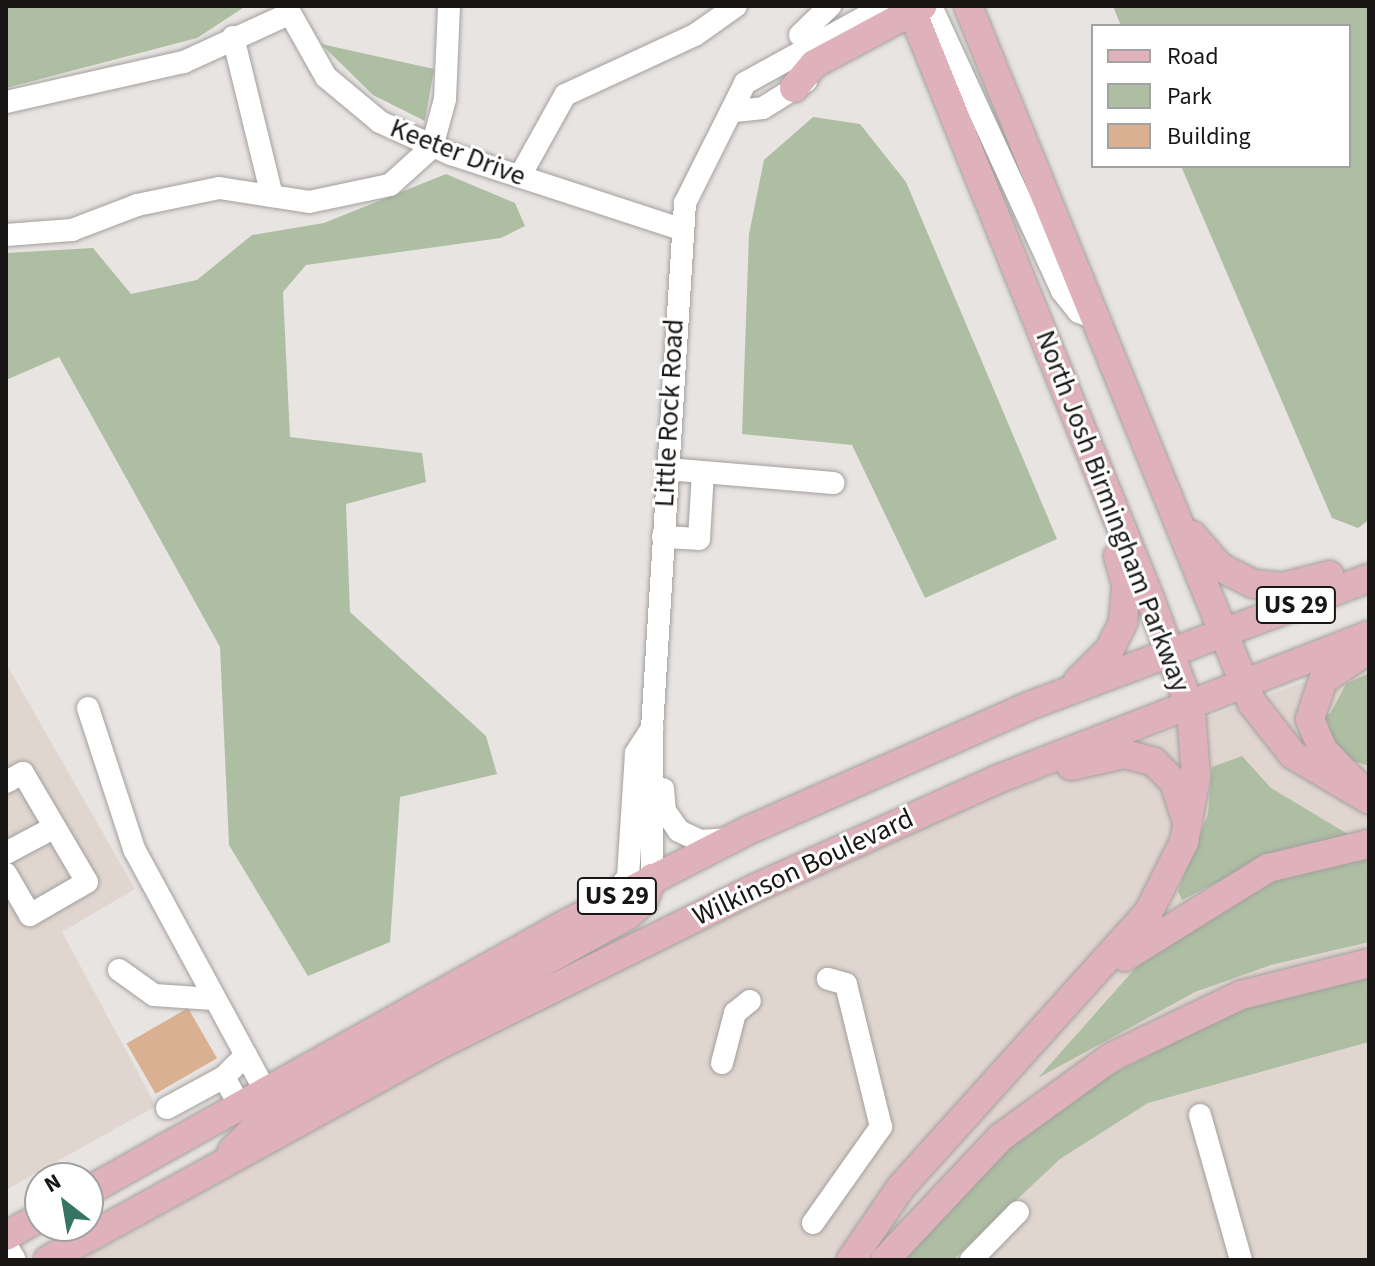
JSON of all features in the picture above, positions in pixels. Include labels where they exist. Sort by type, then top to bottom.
[{"type":"main road","name":"North Josh Birmingham Parkway","points":[[966,6],[1241,682],[1293,755],[1369,798]]},
{"type":"main road","points":[[794,88],[814,64],[923,10]]},
{"type":"main road","name":"North Josh Birmingham Parkway","points":[[923,10],[1188,702],[1197,758],[1186,836],[1157,900],[1086,986]]},
{"type":"main road","points":[[1165,489],[1204,552],[1245,581],[1291,586],[1369,564]]},
{"type":"main road","points":[[1054,697],[1101,661],[1123,622],[1126,584],[1111,523],[1114,509]]},
{"type":"main road","name":"Wilkinson Boulevard","points":[[104,1182],[607,901],[735,837],[1054,697],[1369,578]]},
{"type":"main road","name":"Wilkinson Boulevard","points":[[48,1260],[635,946],[998,779],[1188,702],[1369,635]]},
{"type":"main road","points":[[1369,649],[1323,680],[1310,719],[1323,750],[1369,798]]},
{"type":"main road","points":[[998,779],[1025,781],[1105,756],[1139,755],[1174,782],[1186,836]]},
{"type":"main road","points":[[851,1260],[901,1187],[1086,986],[1225,888],[1312,854],[1369,844]]},
{"type":"main road","points":[[230,1160],[244,1132],[269,1114],[628,915],[643,902],[652,878]]},
{"type":"main road","points":[[885,1260],[1001,1137],[1113,1056],[1241,995],[1369,963]]},
{"type":"main road","points":[[6,1236],[24,1226]]},
{"type":"street","points":[[6,235],[72,230],[137,205],[219,188],[309,202],[363,195],[400,179],[432,147],[445,99],[449,6]]},
{"type":"street","points":[[520,176],[565,95],[695,35],[736,6]]},
{"type":"street","points":[[766,69],[830,6]]},
{"type":"street","name":"Little Rock Road","points":[[652,878],[656,756],[652,728],[680,229],[694,178],[735,111],[745,83],[766,69],[923,10],[966,6]]},
{"type":"street","points":[[6,102],[184,62],[287,10]]},
{"type":"street","name":"Keeter Drive","points":[[287,10],[349,100],[432,147],[680,229]]},
{"type":"street","points":[[923,10],[1062,291],[1079,312],[1095,318]]},
{"type":"street","points":[[233,37],[272,196]]},
{"type":"street","points":[[735,111],[763,108],[794,88]]},
{"type":"street","points":[[667,469],[833,483]]},
{"type":"street","points":[[663,537],[699,539],[703,472]]},
{"type":"street","points":[[88,708],[134,849],[266,1092]]},
{"type":"street","name":"Little Rock Road","points":[[607,901],[628,877],[636,753],[652,728]]},
{"type":"street","points":[[656,756],[665,811],[676,828],[700,841],[735,837]]},
{"type":"street","points":[[6,782],[23,773],[87,882],[30,915],[6,874]]},
{"type":"street","points":[[6,853],[55,827]]},
{"type":"street","points":[[119,970],[154,995],[213,999]]},
{"type":"street","points":[[813,1223],[881,1127],[846,984],[828,979]]},
{"type":"street","points":[[722,1063],[735,1013],[750,1001]]},
{"type":"street","points":[[167,1108],[224,1077],[246,1055]]},
{"type":"street","points":[[224,1077],[240,1106]]},
{"type":"street","points":[[1200,1115],[1241,1260]]},
{"type":"street","points":[[971,1260],[1018,1212]]},
{"type":"street","points":[[6,1245],[15,1260]]},
{"type":"shaded area","points":[[1369,658],[1369,1260],[81,1260],[597,971],[910,827]]},
{"type":"shaded area","points":[[6,663],[135,889],[62,932],[156,1106],[56,1162],[24,1162],[24,1180],[6,1190]]},
{"type":"green space","points":[[6,6],[246,6],[197,38],[6,88]]},
{"type":"green space","points":[[1113,6],[1369,6],[1369,520],[1358,528],[1332,518],[1182,168],[1351,168],[1351,24],[1120,24]]},
{"type":"green space","points":[[321,44],[434,69],[425,121],[373,95]]},
{"type":"green space","points":[[813,117],[860,124],[906,182],[1057,539],[925,598],[852,445],[742,434],[749,234],[764,160]]},
{"type":"green space","points":[[446,174],[515,203],[525,226],[501,238],[306,265],[283,292],[290,437],[422,453],[426,482],[346,504],[350,612],[486,736],[497,774],[400,797],[390,942],[308,976],[229,845],[220,647],[59,357],[6,380],[6,253],[93,248],[131,294],[197,280],[252,235],[324,223]]},
{"type":"green space","points":[[1369,673],[1369,766],[1341,757],[1320,714],[1330,714],[1346,684]]},
{"type":"green space","points":[[1242,756],[1271,788],[1351,836],[1251,865],[1182,900],[1178,891],[1208,814],[1212,767]]},
{"type":"green space","points":[[1369,853],[1369,942],[1271,965],[1195,992],[1038,1078],[1147,955],[1244,887]]},
{"type":"green space","points":[[1369,975],[1369,1042],[1148,1103],[1060,1159],[953,1260],[901,1260],[1002,1153],[1091,1085],[1238,1009]]},
{"type":"building","points":[[188,1008],[217,1058],[156,1094],[127,1044]]}]
